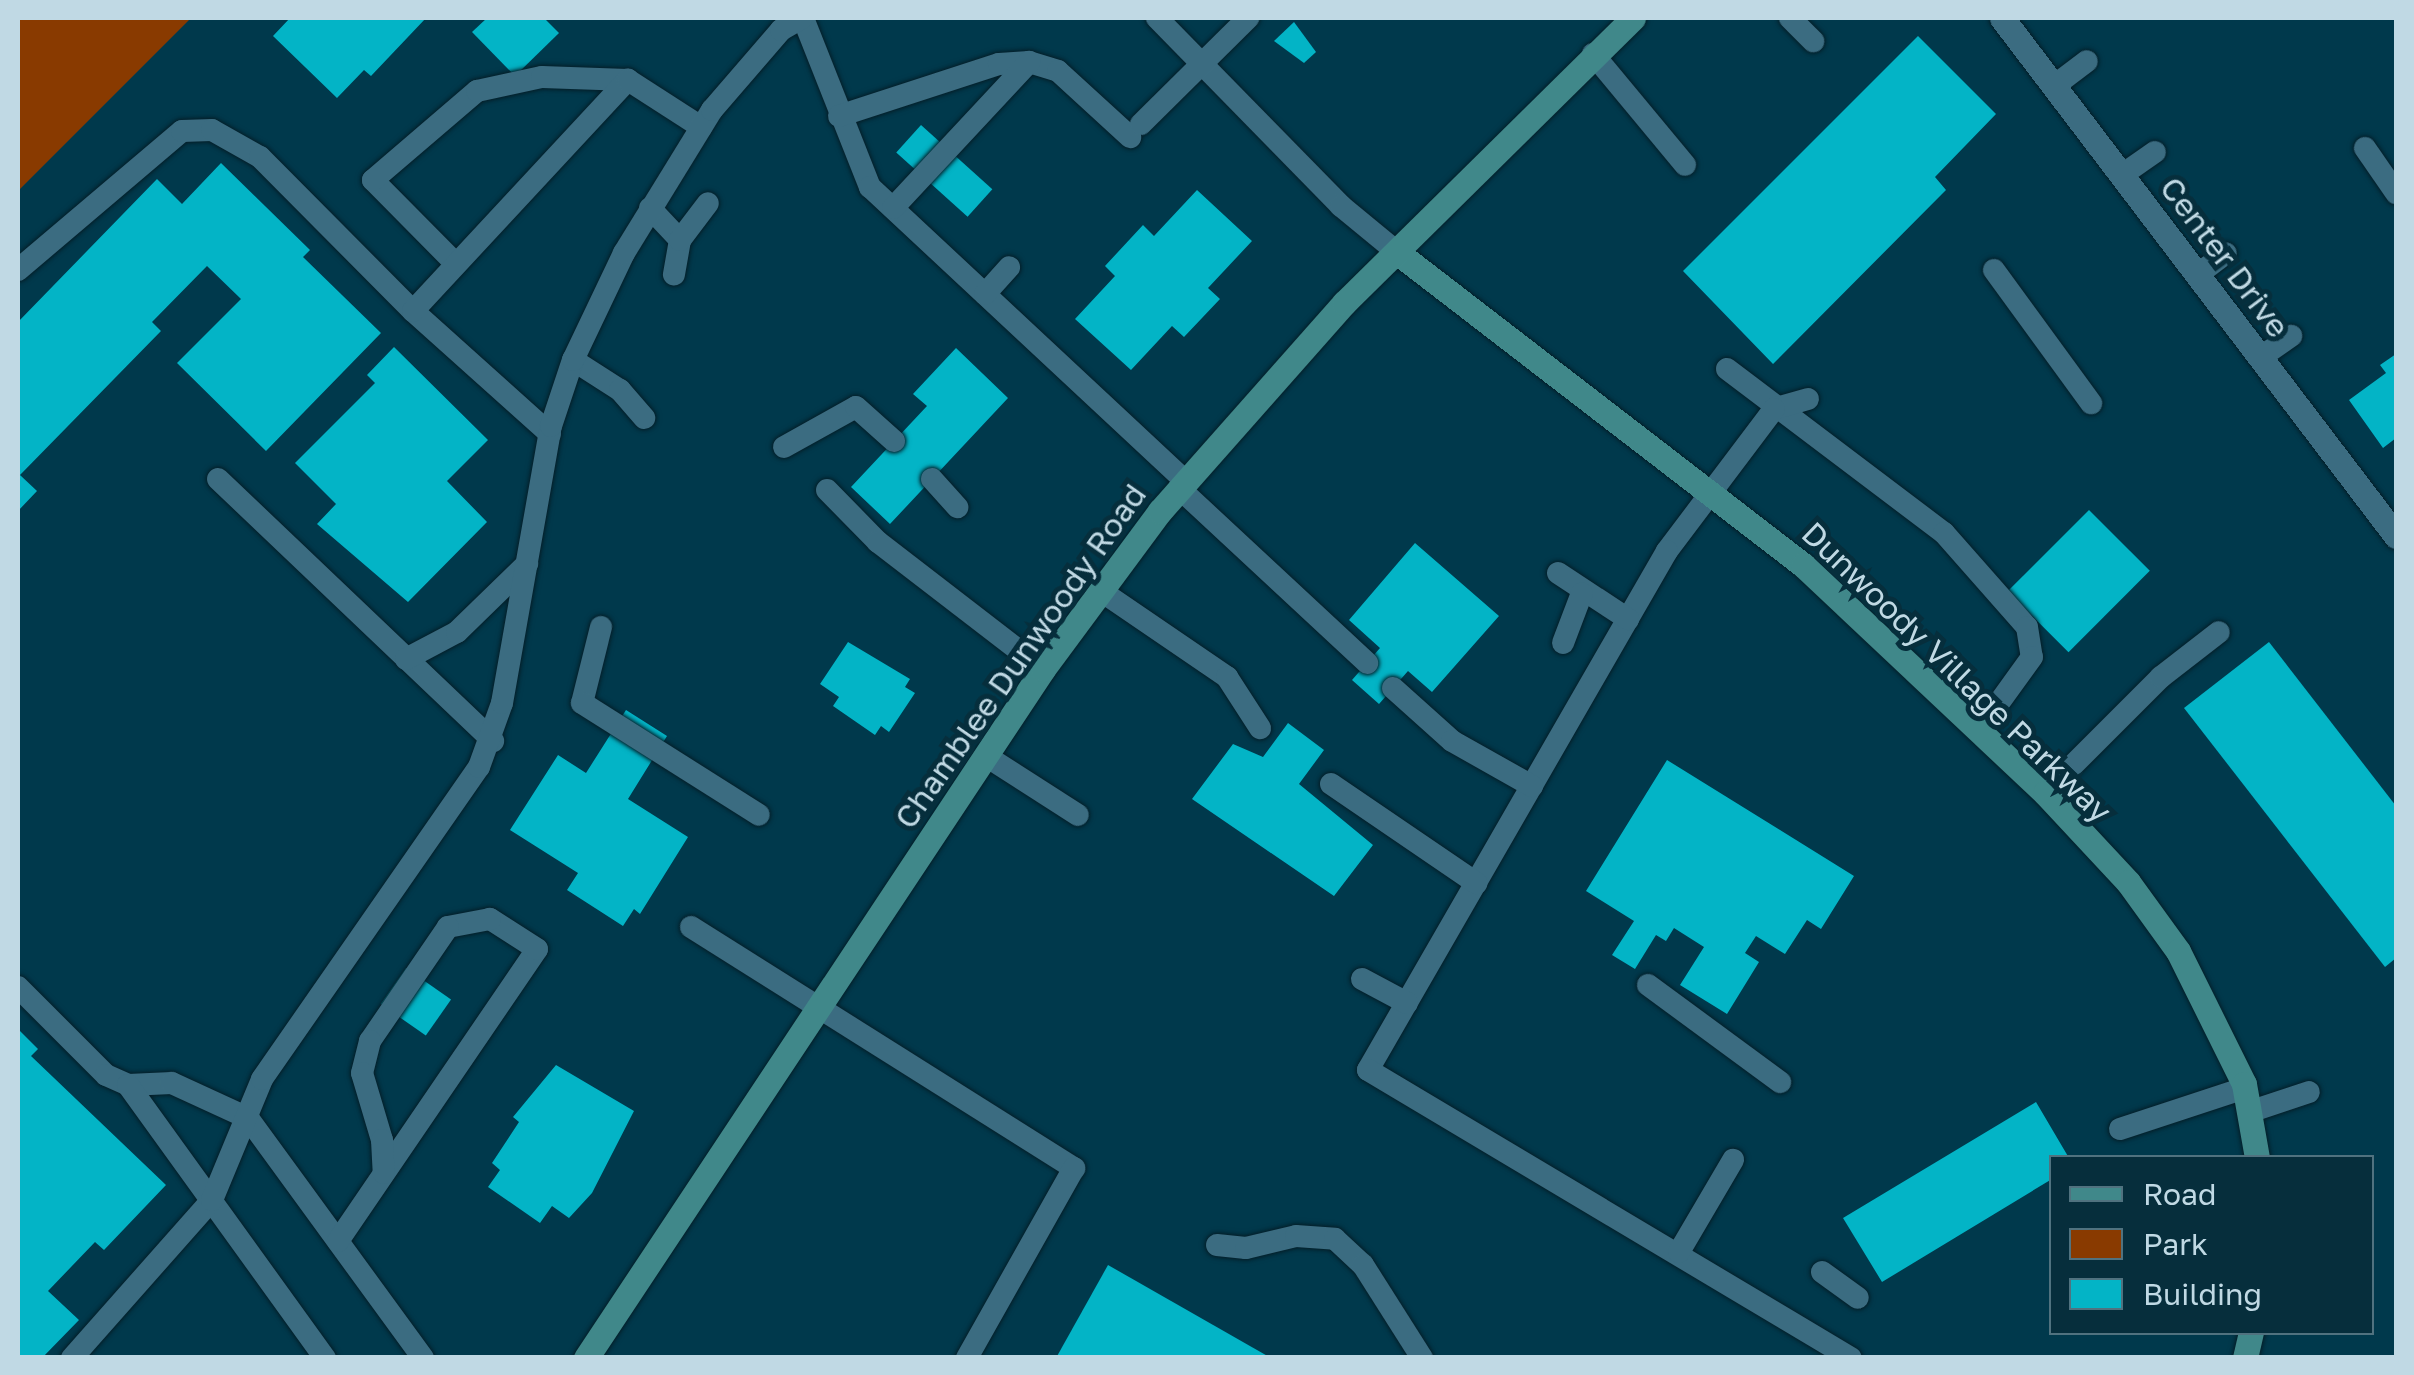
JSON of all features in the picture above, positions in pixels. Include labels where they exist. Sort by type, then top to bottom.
[{"type":"street","name":"Chamblee Dunwoody Road","points":[[586,1358],[1043,669],[1182,485],[1344,303],[1633,18]]},
{"type":"street","name":"Center Drive","points":[[2002,18],[2396,536]]},
{"type":"street","name":"Dunwoody Village Parkway","points":[[1398,253],[1803,564],[2045,793],[2128,882],[2178,950],[2218,1021],[2247,1100],[2256,1155]]},
{"type":"lane","points":[[72,1358],[212,1200],[262,1079],[492,741],[550,434],[573,360],[650,208],[701,127],[745,67],[803,18],[862,176],[1367,663]]},
{"type":"lane","points":[[1157,18],[1342,206],[1398,253]]},
{"type":"lane","points":[[839,116],[1000,64],[1029,62],[1058,71],[1135,131],[1248,18]]},
{"type":"lane","points":[[1790,18],[1813,41]]},
{"type":"lane","points":[[1593,54],[1685,165]]},
{"type":"lane","points":[[2054,86],[2087,61]]},
{"type":"lane","points":[[892,208],[1029,62]]},
{"type":"lane","points":[[456,264],[372,180],[477,91],[542,77],[628,80],[701,127]]},
{"type":"lane","points":[[413,311],[628,80]]},
{"type":"lane","points":[[18,270],[182,130],[212,130],[260,157],[413,311],[550,434]]},
{"type":"lane","points":[[2365,148],[2396,193]]},
{"type":"lane","points":[[2122,175],[2156,152]]},
{"type":"lane","points":[[674,274],[680,240],[708,203]]},
{"type":"lane","points":[[650,208],[680,240]]},
{"type":"lane","points":[[2198,274],[2226,253]]},
{"type":"lane","points":[[985,294],[1009,267]]},
{"type":"lane","points":[[1994,270],[2090,404]]},
{"type":"lane","points":[[2261,358],[2291,336]]},
{"type":"lane","points":[[573,360],[620,390],[644,418]]},
{"type":"lane","points":[[1728,369],[1774,410],[1944,533],[2027,628],[2032,657],[1980,729]]},
{"type":"lane","points":[[1808,398],[1774,410],[1708,492],[1628,618],[1368,1070],[1851,1358]]},
{"type":"lane","points":[[784,447],[856,406],[894,441]]},
{"type":"lane","points":[[218,479],[492,741]]},
{"type":"lane","points":[[932,479],[957,507]]},
{"type":"lane","points":[[827,490],[878,542],[1043,669]]},
{"type":"lane","points":[[406,659],[458,632],[527,564]]},
{"type":"lane","points":[[1558,573],[1582,592],[1628,618]]},
{"type":"lane","points":[[1101,591],[1226,677],[1260,728]]},
{"type":"lane","points":[[1563,643],[1582,592]]},
{"type":"lane","points":[[601,627],[582,702],[760,815]]},
{"type":"lane","points":[[2045,793],[2162,677],[2219,632]]},
{"type":"lane","points":[[1393,688],[1466,749],[1532,786]]},
{"type":"lane","points":[[986,756],[1078,815]]},
{"type":"lane","points":[[1331,784],[1476,883]]},
{"type":"lane","points":[[338,1241],[537,949],[490,919],[466,918],[448,927],[370,1041],[362,1073],[382,1140],[384,1173]]},
{"type":"lane","points":[[691,928],[817,1012],[1074,1168],[967,1358]]},
{"type":"lane","points":[[1362,978],[1407,1002]]},
{"type":"lane","points":[[1648,984],[1780,1082]]},
{"type":"lane","points":[[18,987],[106,1075],[128,1085],[172,1083],[248,1118],[424,1358]]},
{"type":"lane","points":[[128,1085],[212,1200],[312,1353]]},
{"type":"lane","points":[[2120,1128],[2247,1100],[2308,1092]]},
{"type":"lane","points":[[1678,1252],[1733,1160]]},
{"type":"lane","points":[[1217,1245],[1335,1239],[1363,1266],[1416,1356]]},
{"type":"lane","points":[[1822,1272],[1858,1298]]},
{"type":"green space","points":[[18,18],[191,18],[18,191]]},
{"type":"building","points":[[290,18],[426,18],[371,76],[364,70],[337,98],[273,36]]},
{"type":"building","points":[[487,18],[544,18],[559,33],[515,76],[472,32]]},
{"type":"building","points":[[1294,22],[1316,52],[1304,63],[1274,41]]},
{"type":"building","points":[[1918,36],[1996,114],[1935,177],[1946,190],[1773,364],[1683,271]]},
{"type":"building","points":[[921,125],[992,189],[968,217],[896,152]]},
{"type":"building","points":[[221,163],[310,250],[303,257],[381,333],[266,451],[177,363],[241,299],[207,266],[152,322],[161,331],[20,475],[37,491],[18,511],[18,322],[157,179],[182,204]]},
{"type":"building","points":[[1197,190],[1252,241],[1208,288],[1220,299],[1184,337],[1172,326],[1131,370],[1075,319],[1115,276],[1105,266],[1143,225],[1154,236]]},
{"type":"building","points":[[394,347],[488,440],[447,481],[487,522],[408,602],[317,524],[336,504],[295,463],[375,383],[367,375]]},
{"type":"building","points":[[956,348],[1008,398],[890,524],[851,487],[927,406],[913,394]]},
{"type":"building","points":[[2396,354],[2396,438],[2383,448],[2349,400],[2386,373],[2380,365]]},
{"type":"building","points":[[2089,510],[2150,571],[2068,652],[2008,591]]},
{"type":"building","points":[[1415,543],[1499,616],[1432,692],[1408,671],[1379,704],[1352,680],[1380,648],[1349,620]]},
{"type":"building","points":[[848,642],[910,679],[905,687],[915,693],[889,732],[881,726],[875,735],[833,706],[839,697],[820,684]]},
{"type":"building","points":[[2269,642],[2396,806],[2396,958],[2385,967],[2184,708]]},
{"type":"building","points":[[626,710],[667,736],[628,799],[688,837],[640,914],[634,909],[623,926],[567,890],[578,873],[510,830],[558,755],[586,773]]},
{"type":"building","points":[[1288,723],[1324,750],[1299,784],[1373,845],[1334,896],[1192,799],[1233,744],[1263,757]]},
{"type":"building","points":[[1667,760],[1854,876],[1821,929],[1807,920],[1785,954],[1756,936],[1745,953],[1759,962],[1727,1014],[1680,985],[1704,947],[1674,928],[1666,941],[1656,935],[1635,969],[1612,955],[1634,921],[1586,891]]},
{"type":"building","points":[[406,968],[451,1000],[426,1036],[381,1004]]},
{"type":"building","points":[[18,1029],[38,1049],[31,1056],[166,1185],[104,1250],[95,1242],[48,1291],[79,1320],[42,1358],[18,1358]]},
{"type":"building","points":[[556,1065],[634,1111],[592,1193],[569,1218],[552,1206],[540,1223],[488,1187],[500,1170],[492,1163],[519,1122],[513,1117]]},
{"type":"building","points":[[2036,1102],[2067,1155],[2049,1155],[2049,1181],[1882,1282],[1843,1218]]},
{"type":"building","points":[[1108,1265],[1271,1358],[1056,1358]]}]
